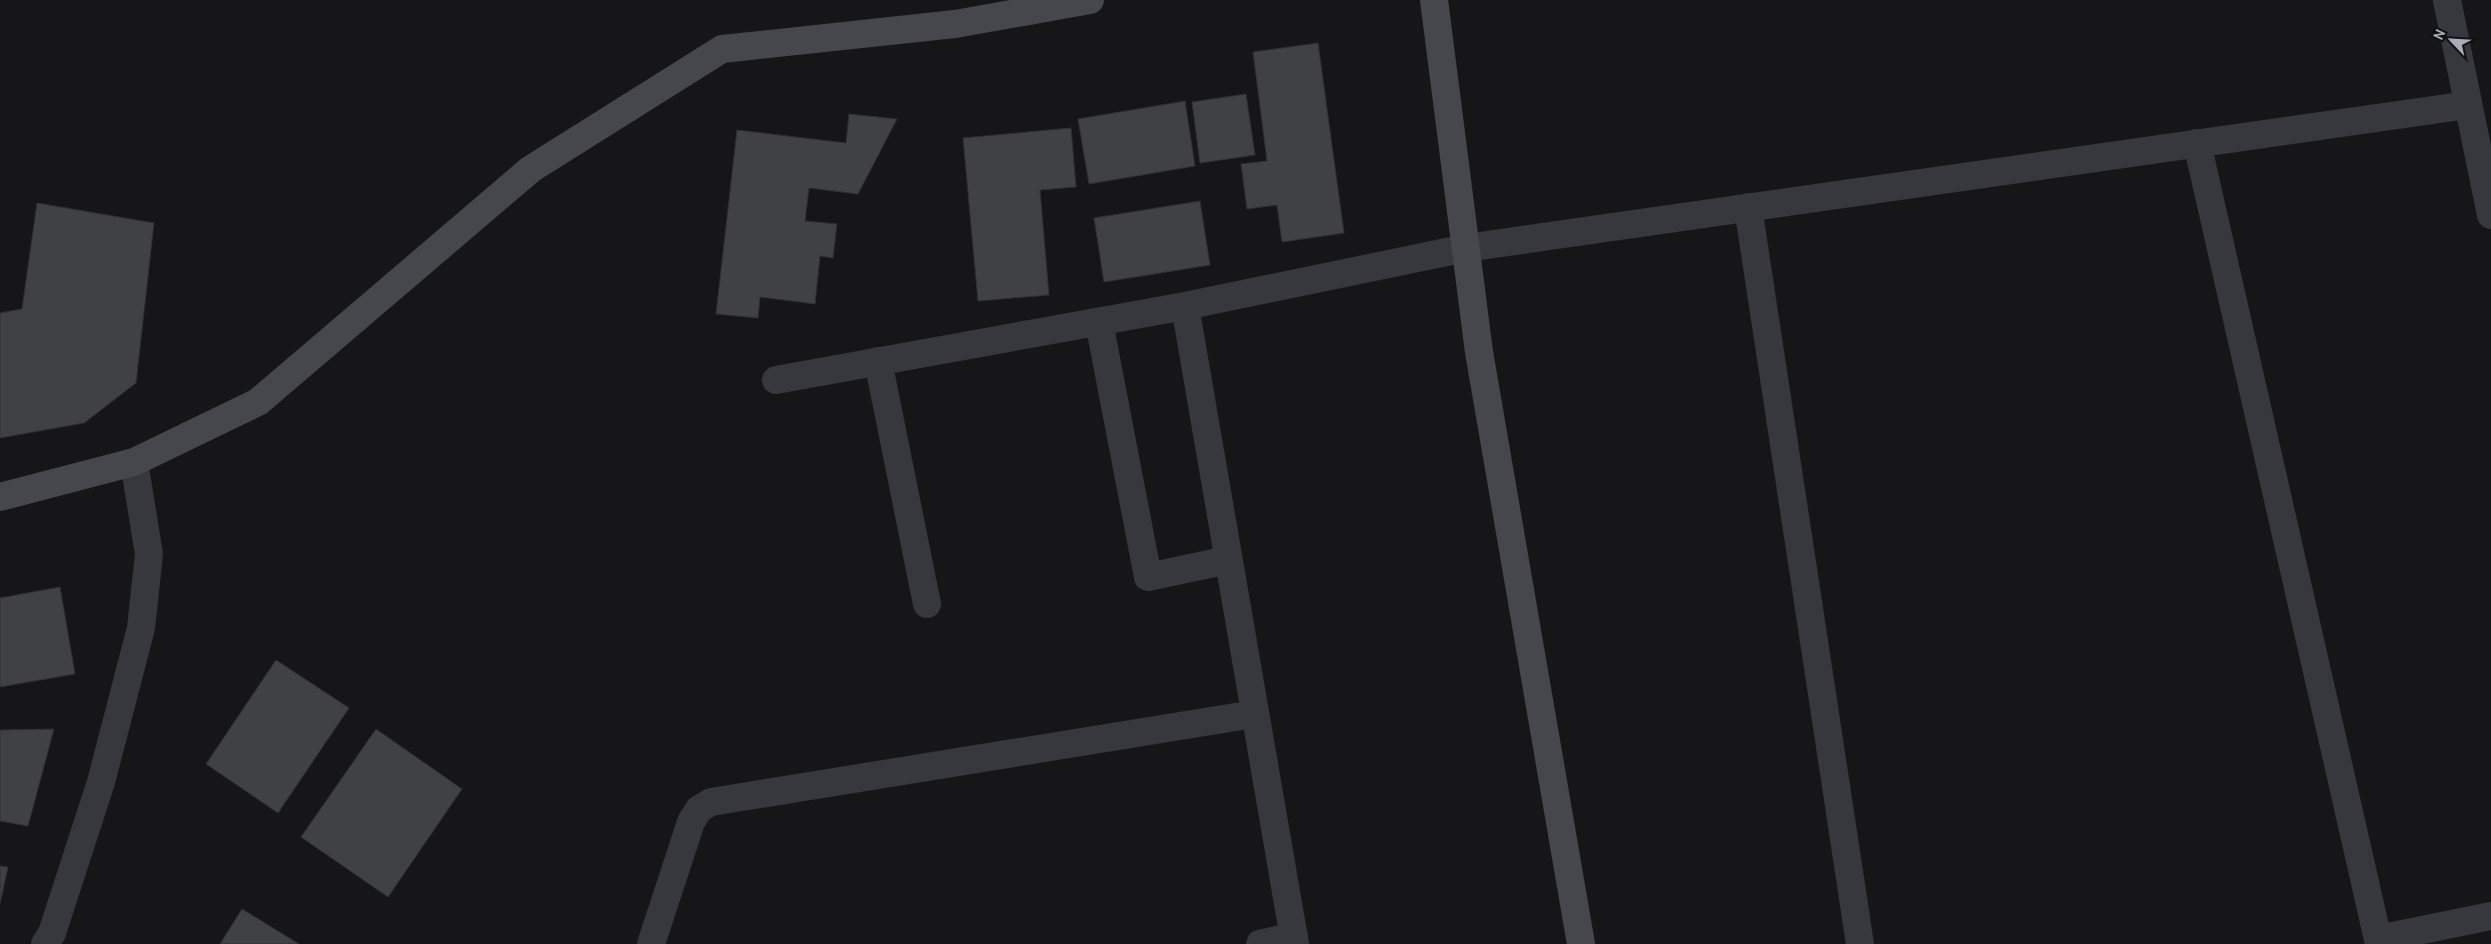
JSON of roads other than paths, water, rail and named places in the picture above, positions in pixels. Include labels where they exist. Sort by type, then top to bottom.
[{"type":"street","points":[[0,496],[134,462],[258,402],[530,169],[722,50],[955,24],[1090,0]]},
{"type":"street","points":[[1434,0],[1479,352],[1581,944]]},
{"type":"street","points":[[2447,0],[2491,215]]},
{"type":"street","points":[[776,380],[1186,306],[1466,248],[2468,105]]},
{"type":"street","points":[[2198,143],[2378,942],[2491,916]]},
{"type":"street","points":[[1748,208],[1860,944]]},
{"type":"street","points":[[1186,306],[1254,714],[1295,940],[1260,944]]},
{"type":"street","points":[[1098,322],[1148,576],[1228,560]]},
{"type":"street","points":[[878,361],[927,604]]},
{"type":"street","points":[[46,944],[52,933],[101,782],[141,628],[149,554],[134,462]]},
{"type":"street","points":[[651,944],[691,822],[699,809],[711,802],[1254,714]]}]
